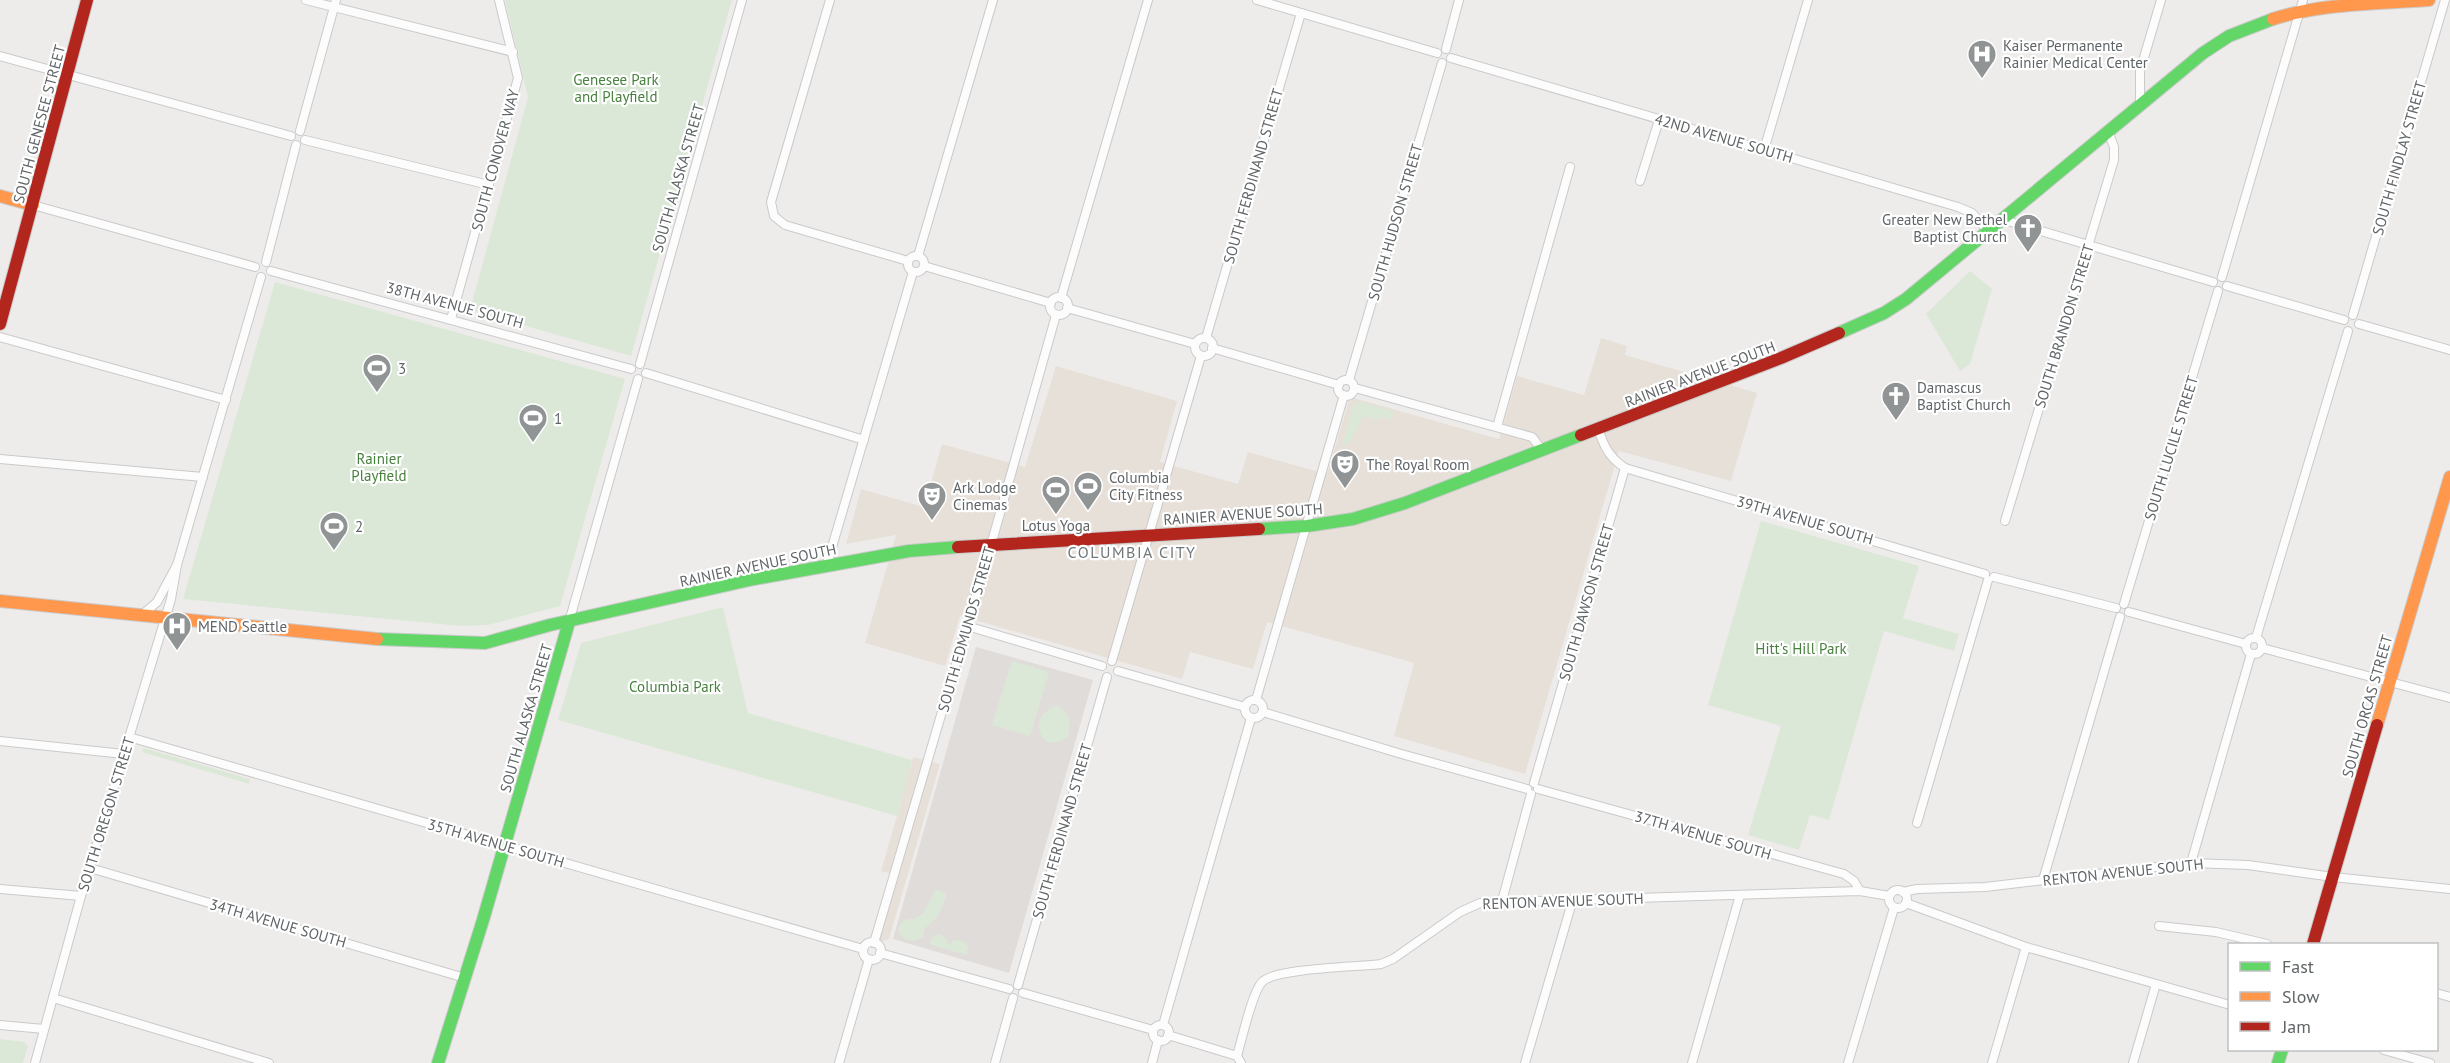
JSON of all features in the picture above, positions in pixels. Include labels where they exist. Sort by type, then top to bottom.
[{"type":"main road","name":"SOUTH GENESEE STREET","points":[[0,324],[87,0]]},
{"type":"main road","name":"RAINIER AVENUE SOUTH","points":[[0,601],[382,640],[465,644],[494,641],[827,564],[909,551],[1307,526],[1353,519],[1388,509],[1781,358],[1884,313],[1906,299],[2202,53],[2230,34],[2301,6],[2430,0]]},
{"type":"main road","points":[[0,196],[33,205]]},
{"type":"main road","name":"SOUTH ORCAS STREET","points":[[2314,943],[2450,477]]},
{"type":"main road","name":"SOUTH ALASKA STREET","points":[[438,1063],[569,622]]},
{"type":"street","points":[[306,0],[335,4],[513,52]]},
{"type":"street","name":"SOUTH CONOVER WAY","points":[[451,319],[518,78],[499,0]]},
{"type":"street","name":"SOUTH ALASKA STREET","points":[[640,364],[742,0]]},
{"type":"street","points":[[830,0],[771,202],[774,216],[785,225],[908,261]]},
{"type":"street","points":[[918,256],[993,0]]},
{"type":"street","points":[[1061,298],[1148,0]]},
{"type":"street","points":[[1257,0],[1437,53]]},
{"type":"street","points":[[1446,49],[1459,0]]},
{"type":"street","points":[[1764,150],[1808,0]]},
{"type":"street","points":[[2140,104],[2140,71],[2161,0]]},
{"type":"street","name":"SOUTH FINDLAY STREET","points":[[2353,315],[2445,0]]},
{"type":"street","points":[[300,131],[335,4]]},
{"type":"street","points":[[2222,277],[2301,6]]},
{"type":"street","name":"SOUTH FERDINAND STREET","points":[[1206,338],[1301,13]]},
{"type":"street","points":[[1437,53],[1446,49]]},
{"type":"street","points":[[1437,53],[1437,59],[1442,63],[1447,63],[1452,58],[1451,53],[1446,49]]},
{"type":"street","points":[[0,56],[291,136]]},
{"type":"street","name":"42ND AVENUE SOUTH","points":[[1452,58],[1965,209],[1972,213],[1988,231]]},
{"type":"street","name":"SOUTH HUDSON STREET","points":[[1352,384],[1442,63]]},
{"type":"street","points":[[1640,181],[1659,120]]},
{"type":"street","points":[[295,131],[300,131],[305,135],[305,140],[302,144],[296,145],[291,141],[291,136],[295,131]]},
{"type":"street","name":"SOUTH BRANDON STREET","points":[[2006,521],[2114,160],[2114,147],[2108,131]]},
{"type":"street","points":[[305,140],[489,185]]},
{"type":"street","points":[[266,262],[296,145]]},
{"type":"street","points":[[1497,427],[1570,167]]},
{"type":"street","points":[[33,205],[255,267]]},
{"type":"street","points":[[2001,219],[2213,282]]},
{"type":"street","points":[[908,261],[918,256]]},
{"type":"street","points":[[908,261],[908,268],[913,272],[920,272],[924,266],[923,260],[918,256]]},
{"type":"street","points":[[261,261],[266,262],[271,271],[266,277],[261,277],[255,272],[255,267],[261,261]]},
{"type":"street","points":[[924,266],[1051,303]]},
{"type":"street","name":"38TH AVENUE SOUTH","points":[[271,271],[631,369]]},
{"type":"street","points":[[827,564],[913,272]]},
{"type":"street","name":"SOUTH OREGON STREET","points":[[34,1063],[81,896],[165,617],[177,565],[261,277]]},
{"type":"street","points":[[2217,277],[2222,277],[2227,280],[2227,286],[2224,290],[2218,291],[2213,288],[2213,282],[2217,277]]},
{"type":"street","points":[[2227,286],[2344,320]]},
{"type":"street","name":"SOUTH LUCILE STREET","points":[[2123,608],[2218,291]]},
{"type":"street","points":[[1051,303],[1061,298]]},
{"type":"street","points":[[1051,303],[1051,310],[1056,315],[1062,314],[1067,308],[1067,303],[1061,298]]},
{"type":"street","points":[[1067,308],[1195,344]]},
{"type":"street","name":"SOUTH EDMUNDS STREET","points":[[874,943],[1056,315]]},
{"type":"street","points":[[2348,331],[2344,327],[2346,317],[2353,315],[2358,319],[2359,324]]},
{"type":"street","points":[[2348,331],[2355,330],[2359,324]]},
{"type":"street","points":[[2359,324],[2450,350]]},
{"type":"street","points":[[2256,638],[2348,331]]},
{"type":"street","points":[[0,338],[226,400]]},
{"type":"street","points":[[1195,344],[1198,340],[1206,338],[1212,343],[1208,355],[1201,356]]},
{"type":"street","points":[[1195,344],[1196,351],[1201,356]]},
{"type":"street","points":[[1212,348],[1339,385]]},
{"type":"street","points":[[1112,661],[1201,356]]},
{"type":"street","points":[[636,364],[640,364],[646,373],[638,379],[631,375],[631,369],[636,364]]},
{"type":"street","points":[[646,373],[864,440]]},
{"type":"street","name":"SOUTH ALASKA STREET","points":[[569,622],[638,379]]},
{"type":"street","points":[[1352,384],[1350,395],[1344,395],[1339,391],[1341,381],[1352,384],[1532,437],[1542,450]]},
{"type":"street","points":[[1256,700],[1344,395]]},
{"type":"street","points":[[1598,428],[1612,459],[1625,468]]},
{"type":"street","points":[[0,459],[203,477]]},
{"type":"street","name":"39TH AVENUE SOUTH","points":[[1625,468],[1989,577],[2123,608],[2246,644]]},
{"type":"street","name":"SOUTH DAWSON STREET","points":[[1502,901],[1625,468]]},
{"type":"street","name":"SOUTH OREGON STREET","points":[[142,615],[157,602],[177,565]]},
{"type":"street","points":[[1917,823],[1989,577]]},
{"type":"street","points":[[2043,880],[2120,617],[2116,614],[2123,608]]},
{"type":"street","points":[[967,626],[1102,666]]},
{"type":"street","points":[[2256,638],[2261,642],[2262,648],[2258,654],[2251,654],[2246,650],[2246,644],[2249,640],[2256,638]]},
{"type":"street","points":[[2262,648],[2450,698]]},
{"type":"street","points":[[2192,863],[2251,654]]},
{"type":"street","points":[[1112,661],[1117,665],[1118,671],[1114,676],[1107,676],[1102,672],[1102,666],[1105,662],[1112,661]]},
{"type":"street","points":[[1118,671],[1245,707]]},
{"type":"street","name":"SOUTH FERDINAND STREET","points":[[1014,987],[1107,676]]},
{"type":"street","points":[[1245,707],[1249,702],[1256,700]]},
{"type":"street","points":[[1245,707],[1247,715],[1251,718],[1258,718],[1263,712],[1262,705],[1256,700]]},
{"type":"street","name":"37TH AVENUE SOUTH","points":[[1263,712],[1409,757],[1844,874],[1854,881],[1860,891]]},
{"type":"street","points":[[1162,1025],[1251,718]]},
{"type":"street","name":"35TH AVENUE SOUTH","points":[[129,737],[863,949]]},
{"type":"street","points":[[0,741],[124,754]]},
{"type":"street","name":"RENTON AVENUE SOUTH","points":[[1903,892],[1917,889],[1984,887],[2192,863],[2248,865],[2333,877],[2450,889]]},
{"type":"street","name":"34TH AVENUE SOUTH","points":[[90,868],[465,978]]},
{"type":"street","points":[[0,889],[81,896]]},
{"type":"street","name":"RENTON AVENUE SOUTH","points":[[1239,1059],[1258,988],[1268,977],[1381,964],[1393,959],[1471,906],[1480,903],[1860,891],[1889,896]]},
{"type":"street","points":[[1894,891],[1903,892],[1906,903],[1900,908],[1894,908],[1890,904],[1889,896],[1894,891]]},
{"type":"street","points":[[1692,1063],[1740,895]]},
{"type":"street","points":[[1525,1063],[1574,899]]},
{"type":"street","points":[[1906,903],[2026,947],[2228,1005]]},
{"type":"street","points":[[1848,1063],[1894,908]]},
{"type":"street","points":[[2159,926],[2216,932],[2259,943]]},
{"type":"street","points":[[866,944],[879,945],[880,953],[876,958],[869,959],[864,954],[863,949],[866,944]]},
{"type":"street","points":[[1992,1063],[2026,947]]},
{"type":"street","points":[[880,953],[1022,988],[1023,993]]},
{"type":"street","points":[[839,1063],[869,959]]},
{"type":"street","points":[[2133,1063],[2156,984]]},
{"type":"street","points":[[1014,987],[1009,995],[1013,998],[1019,998],[1023,993]]},
{"type":"street","points":[[1023,993],[1153,1030]]},
{"type":"street","points":[[53,998],[269,1063]]},
{"type":"street","points":[[995,1063],[1013,998]]},
{"type":"street","points":[[0,1024],[44,1029]]},
{"type":"street","points":[[1153,1030],[1162,1025]]},
{"type":"street","points":[[1153,1030],[1158,1040],[1165,1040],[1168,1030],[1162,1025]]},
{"type":"street","points":[[1168,1035],[1239,1059]]},
{"type":"street","points":[[1152,1063],[1158,1040]]},
{"type":"street","points":[[2388,1051],[2430,1063]]},
{"type":"shaded area","points":[[1601,338],[1627,346],[1625,355],[1757,393],[1731,481],[1619,451],[1525,774],[1394,736],[1414,663],[1267,622],[1253,669],[1190,652],[1182,679],[960,616],[945,666],[865,643],[896,535],[846,544],[861,489],[924,507],[942,444],[1025,467],[1056,366],[1177,401],[1160,462],[1238,484],[1248,452],[1327,474],[1350,397],[1499,439],[1517,376],[1584,395]]},
{"type":"shaded area","points":[[976,647],[1093,680],[1009,973],[893,939]]},
{"type":"shaded area","points":[[857,751],[911,766],[913,757],[940,764],[889,939],[883,941],[875,939],[893,874],[881,871],[901,802]]},
{"type":"green space","name":"Genesee Park and Playfield","points":[[505,0],[732,0],[631,356],[470,310],[528,97]]},
{"type":"green space","points":[[1970,271],[1992,289],[1970,364],[1960,371],[1926,314]]},
{"type":"green space","name":"Rainier Playfield","points":[[275,282],[625,379],[560,606],[488,625],[460,626],[183,599]]},
{"type":"green space","points":[[1362,402],[1394,412],[1391,420],[1381,417],[1380,421],[1364,416],[1350,442],[1342,447],[1353,406]]},
{"type":"green space","name":"Hitt's Hill Park","points":[[1761,521],[1919,566],[1903,618],[1959,634],[1954,651],[1884,631],[1829,820],[1810,815],[1799,850],[1748,835],[1781,726],[1708,705]]},
{"type":"green space","name":"Columbia Park","points":[[723,607],[748,713],[912,760],[897,816],[558,720],[581,643]]},
{"type":"green space","points":[[1012,661],[1049,672],[1030,736],[992,725]]},
{"type":"green space","points":[[1056,705],[1065,711],[1069,718],[1069,733],[1067,738],[1057,742],[1047,742],[1040,731],[1040,721],[1045,712]]},
{"type":"green space","points":[[144,748],[250,779],[249,784],[142,752]]},
{"type":"green space","points":[[939,890],[946,894],[946,897],[938,916],[925,928],[923,937],[912,941],[903,937],[898,931],[901,922],[915,919],[923,913],[935,891]]},
{"type":"green space","points":[[940,934],[946,938],[949,945],[955,940],[963,941],[968,947],[967,955],[929,944],[933,936]]},
{"type":"green space","points":[[0,1039],[24,1042],[28,1046],[23,1063],[0,1063]]},
{"type":"traffic: fast","points":[[1839,333],[1884,313],[1906,299],[2203,53],[2229,36],[2273,19]]},
{"type":"traffic: fast","points":[[1259,529],[1307,526],[1353,519],[1405,503],[1581,435]]},
{"type":"traffic: fast","points":[[377,639],[485,643],[550,625],[754,579],[909,551],[958,547]]},
{"type":"traffic: fast","points":[[438,1063],[483,920],[569,622]]},
{"type":"traffic: fast","points":[[2278,1063],[2282,1051]]},
{"type":"traffic: slow","points":[[2273,19],[2331,7],[2429,0]]},
{"type":"traffic: slow","points":[[0,196],[33,205]]},
{"type":"traffic: slow","points":[[2377,725],[2450,477]]},
{"type":"traffic: slow","points":[[0,601],[377,639]]},
{"type":"traffic: jam","points":[[0,324],[87,0]]},
{"type":"traffic: jam","points":[[1581,435],[1781,358],[1839,333]]},
{"type":"traffic: jam","points":[[958,547],[1259,529]]},
{"type":"traffic: jam","points":[[2313,943],[2377,725]]},
{"type":"place","name":"Kaiser Permanente Rainier Medical Center","points":[[1982,80]]},
{"type":"place","name":"Greater New Bethel Baptist Church","points":[[2028,254]]},
{"type":"place","name":"3","points":[[377,394]]},
{"type":"place","name":"Damascus Baptist Church","points":[[1896,422]]},
{"type":"place","name":"1","points":[[533,444]]},
{"type":"place","name":"The Royal Room","points":[[1345,490]]},
{"type":"place","name":"Columbia City Fitness","points":[[1088,512]]},
{"type":"place","name":"Lotus Yoga","points":[[1056,516]]},
{"type":"place","name":"Ark Lodge Cinemas","points":[[932,522]]},
{"type":"place","name":"2","points":[[334,552]]},
{"type":"place","name":"MEND Seattle","points":[[177,652]]},
{"type":"district","name":"COLUMBIA CITY","points":[[1132,552]]}]
